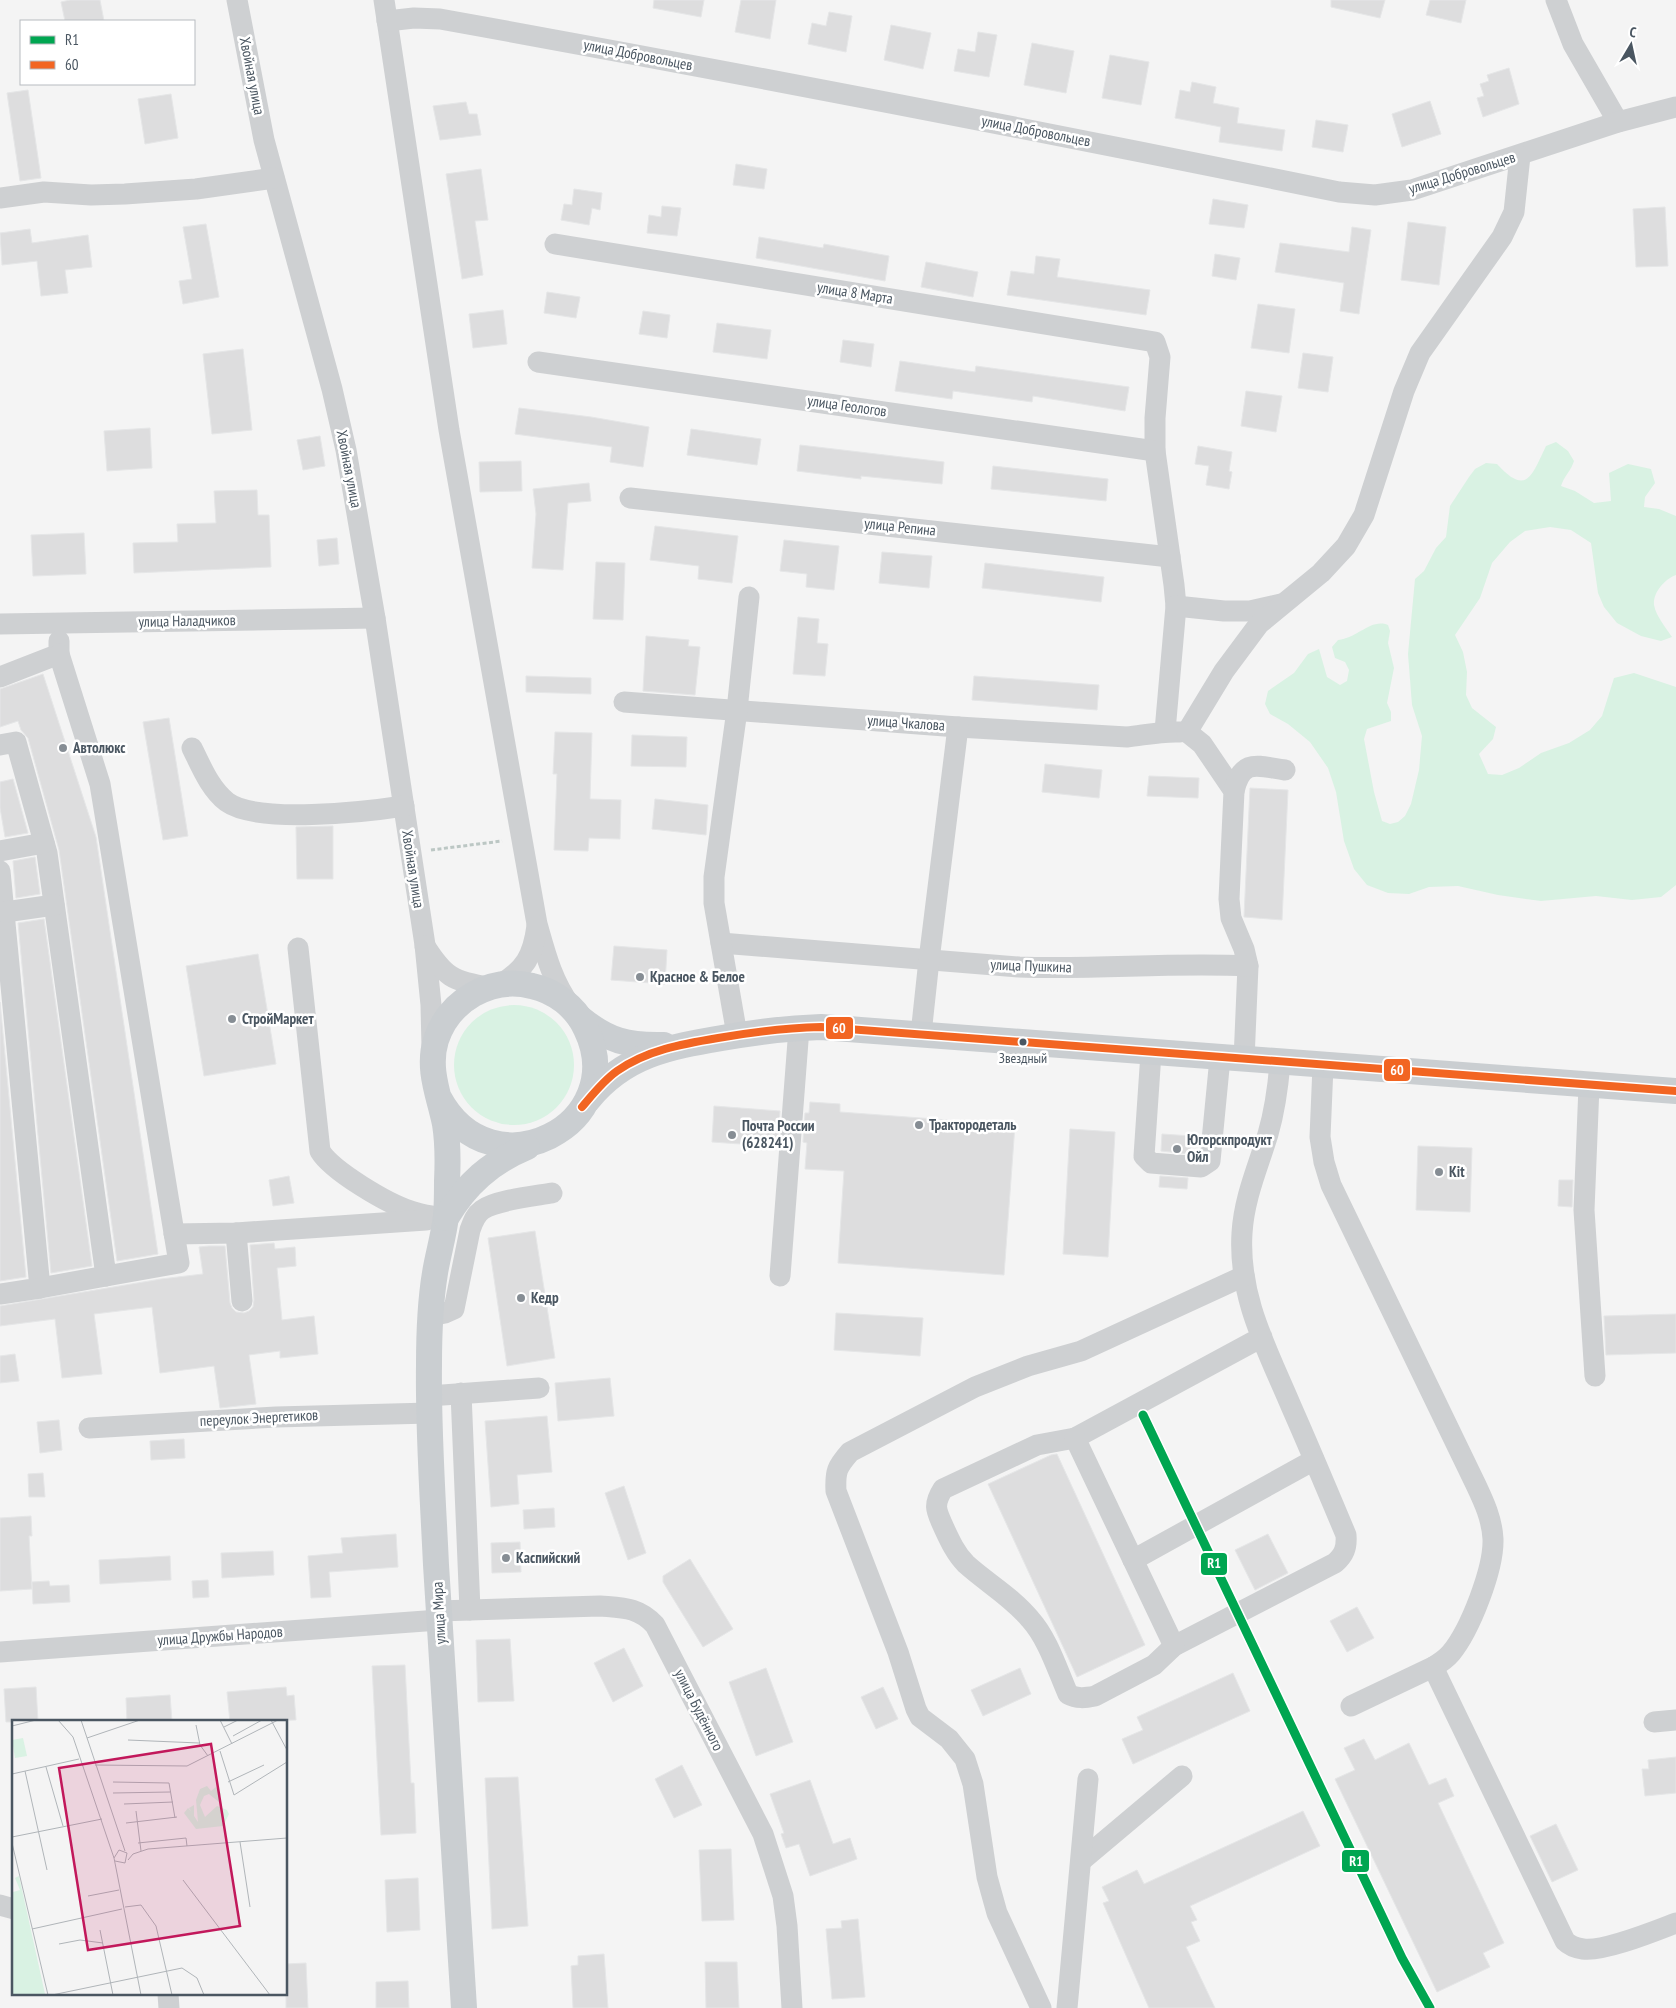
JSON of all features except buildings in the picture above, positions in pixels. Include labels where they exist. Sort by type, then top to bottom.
[{"type":"main road","points":[[446,1219],[448,1143],[433,1078],[432,1056],[437,1036],[450,1013],[465,999],[494,986],[522,984],[544,989],[558,996],[594,1030],[611,1039],[638,1044],[682,1044]]},
{"type":"main road","points":[[577,1014],[588,1033],[594,1058],[592,1084],[582,1108]]},
{"type":"main road","points":[[446,1219],[468,1186],[485,1169],[503,1158],[563,1129],[601,1085],[618,1071],[645,1056],[682,1044],[770,1030],[836,1028],[1676,1092]]},
{"type":"main road","points":[[439,1098],[450,1116],[460,1126],[483,1140],[510,1146],[543,1140]]},
{"type":"main road","name":"улица Мира","points":[[446,1219],[435,1273],[430,1316],[429,1404],[439,1616],[464,2008]]},
{"type":"street","name":"Хвойная улица","points":[[238,0],[244,40],[274,178],[332,389],[346,450],[375,618],[425,946],[432,1056]]},
{"type":"street","points":[[384,0],[449,430],[537,924],[557,986],[577,1014]]},
{"type":"street","points":[[1556,0],[1573,44],[1618,122]]},
{"type":"street","name":"улица Добровольцев","points":[[387,21],[414,18],[440,20],[589,46],[1080,140],[1339,192],[1375,195],[1412,190],[1520,156],[1618,122],[1676,107]]},
{"type":"street","points":[[1234,791],[1202,744],[1187,732],[1224,671],[1259,624],[1321,573],[1346,546],[1364,515],[1404,390],[1420,353],[1502,237],[1514,212],[1520,156]]},
{"type":"street","points":[[0,198],[44,192],[90,195],[196,189],[274,178]]},
{"type":"street","name":"улица 8 Марта","points":[[555,244],[1155,342],[1160,357],[1155,418],[1155,451]]},
{"type":"street","name":"улица Геологов","points":[[538,362],[1155,451]]},
{"type":"street","points":[[1155,451],[1176,606],[1165,731]]},
{"type":"street","name":"улица Репина","points":[[630,498],[1170,557]]},
{"type":"street","points":[[737,1035],[714,903],[714,877],[738,710],[749,597]]},
{"type":"street","points":[[1176,606],[1224,611],[1250,611],[1281,604]]},
{"type":"street","name":"улица Наладчиков","points":[[0,624],[375,618]]},
{"type":"street","points":[[0,1294],[179,1263],[100,784],[59,654],[59,624]]},
{"type":"street","points":[[0,677],[59,654]]},
{"type":"street","name":"улица Чкалова","points":[[624,702],[958,727],[1127,737],[1165,731],[1187,732]]},
{"type":"street","points":[[921,1034],[928,960],[958,727]]},
{"type":"street","points":[[0,744],[16,742],[44,843],[106,1276]]},
{"type":"street","points":[[192,748],[216,792],[228,803],[242,810],[267,815],[361,812],[404,806]]},
{"type":"street","points":[[1150,1053],[1144,1156],[1151,1163],[1201,1167],[1210,1161],[1232,1059],[1248,966],[1244,949],[1231,918],[1229,899],[1234,791],[1238,776],[1246,768],[1257,766],[1285,770]]},
{"type":"street","points":[[0,851],[44,843]]},
{"type":"street","points":[[0,871],[40,1288]]},
{"type":"street","points":[[5,912],[54,905]]},
{"type":"street","points":[[425,946],[435,962],[454,979],[462,983],[494,986],[518,973],[525,964],[535,941],[537,924]]},
{"type":"street","name":"улица Пушкина","points":[[721,942],[928,960],[1059,968],[1196,964],[1248,966]]},
{"type":"street","points":[[298,948],[320,1151],[325,1160],[368,1190],[386,1200],[410,1211],[446,1219]]},
{"type":"street","points":[[780,1276],[799,1028]]},
{"type":"street","points":[[1262,1337],[1075,1438],[1037,1445],[943,1490],[937,1498],[935,1506],[954,1548],[966,1564],[1015,1602],[1040,1631],[1068,1694],[1074,1697],[1086,1698],[1095,1696],[1154,1665],[1174,1646],[1335,1563],[1343,1556],[1346,1535],[1252,1313],[1244,1276],[1242,1231],[1247,1197],[1276,1101],[1280,1063]]},
{"type":"street","points":[[1323,1066],[1320,1137],[1324,1162],[1331,1185],[1476,1484],[1492,1526],[1493,1553],[1480,1597],[1456,1646],[1442,1662],[1351,1706]]},
{"type":"street","points":[[1589,1086],[1584,1210],[1595,1376]]},
{"type":"street","points":[[430,1316],[454,1309],[470,1230],[475,1218],[482,1210],[492,1205],[552,1193]]},
{"type":"street","points":[[174,1234],[236,1233],[446,1219]]},
{"type":"street","points":[[236,1233],[242,1301]]},
{"type":"street","points":[[1041,2008],[997,1912],[987,1877],[972,1784],[965,1759],[949,1739],[920,1717],[916,1709],[898,1652],[836,1491],[835,1476],[838,1466],[850,1452],[975,1387],[1028,1366],[1081,1351],[1244,1276]]},
{"type":"street","name":"переулок Энергетиков","points":[[89,1428],[276,1417],[429,1404],[461,1393],[539,1388]]},
{"type":"street","points":[[461,1393],[470,1610]]},
{"type":"street","points":[[1075,1438],[1174,1646]]},
{"type":"street","points":[[1133,1560],[1314,1460]]},
{"type":"street","name":"улица Будённого","points":[[439,1616],[470,1610],[600,1606],[637,1610],[647,1616],[655,1625],[766,1842],[783,1896],[787,1926],[792,2008]]},
{"type":"street","name":"улица Дружбы Народов","points":[[0,1652],[439,1616]]},
{"type":"street","points":[[1433,1667],[1565,1941],[1576,1948],[1592,1949],[1636,1938],[1676,1923]]},
{"type":"street","points":[[1654,1722],[1676,1720]]},
{"type":"street","points":[[1081,1861],[1182,1776]]},
{"type":"street","points":[[1067,2008],[1088,1779]]},
{"type":"path","points":[[411,853],[522,838]]},
{"type":"green space","points":[[1556,442],[1568,451],[1574,461],[1561,486],[1575,491],[1594,503],[1611,501],[1609,473],[1628,464],[1651,469],[1655,483],[1645,497],[1644,507],[1659,509],[1676,516],[1676,575],[1660,587],[1654,600],[1659,618],[1672,637],[1661,641],[1641,636],[1617,623],[1604,607],[1598,593],[1591,543],[1571,530],[1550,527],[1525,531],[1510,542],[1492,563],[1480,598],[1455,635],[1463,652],[1467,672],[1466,695],[1472,708],[1496,727],[1493,739],[1479,754],[1488,774],[1502,775],[1519,768],[1541,753],[1569,743],[1590,730],[1602,716],[1614,678],[1634,673],[1676,687],[1676,885],[1661,897],[1632,900],[1596,896],[1541,901],[1498,895],[1458,886],[1429,887],[1409,894],[1388,893],[1367,885],[1354,869],[1344,841],[1336,792],[1328,768],[1310,742],[1288,724],[1270,714],[1265,704],[1268,691],[1294,673],[1308,654],[1319,649],[1327,677],[1340,685],[1347,681],[1349,670],[1345,662],[1335,658],[1332,647],[1338,640],[1352,636],[1370,626],[1376,624],[1388,625],[1390,631],[1388,643],[1394,668],[1387,703],[1391,712],[1391,721],[1367,729],[1364,739],[1374,792],[1382,821],[1390,824],[1398,822],[1405,816],[1411,804],[1419,770],[1422,736],[1412,705],[1408,654],[1415,579],[1424,571],[1436,548],[1446,537],[1450,506],[1475,469],[1486,463],[1497,464],[1507,474],[1515,479],[1522,480],[1527,478],[1537,466],[1546,446]]},
{"type":"green space","points":[[514,1005],[537,1009],[557,1022],[570,1042],[574,1065],[570,1088],[557,1108],[537,1121],[514,1125],[491,1121],[471,1108],[458,1088],[454,1065],[458,1042],[471,1022],[491,1009]]},
{"type":"transit line","name":"60","points":[[582,1107],[603,1083],[617,1071],[653,1053],[705,1040],[756,1032],[821,1027],[1676,1091]]},
{"type":"transit line","name":"R1","points":[[1143,1415],[1402,1958],[1430,2008]]},
{"type":"place","name":"Автолюкс","points":[[63,748]]},
{"type":"place","name":"Красное & Белое","points":[[640,977]]},
{"type":"place","name":"СтройМаркет","points":[[232,1019]]},
{"type":"place","name":"Звездный","points":[[1023,1042]]},
{"type":"place","name":"Трактородеталь","points":[[919,1125]]},
{"type":"place","name":"Почта России (628241)","points":[[732,1135]]},
{"type":"place","name":"Югорскпродукт Ойл","points":[[1177,1149]]},
{"type":"place","name":"Kit","points":[[1439,1172]]},
{"type":"place","name":"Кедр","points":[[521,1298]]},
{"type":"place","name":"Каспийский","points":[[506,1558]]}]
